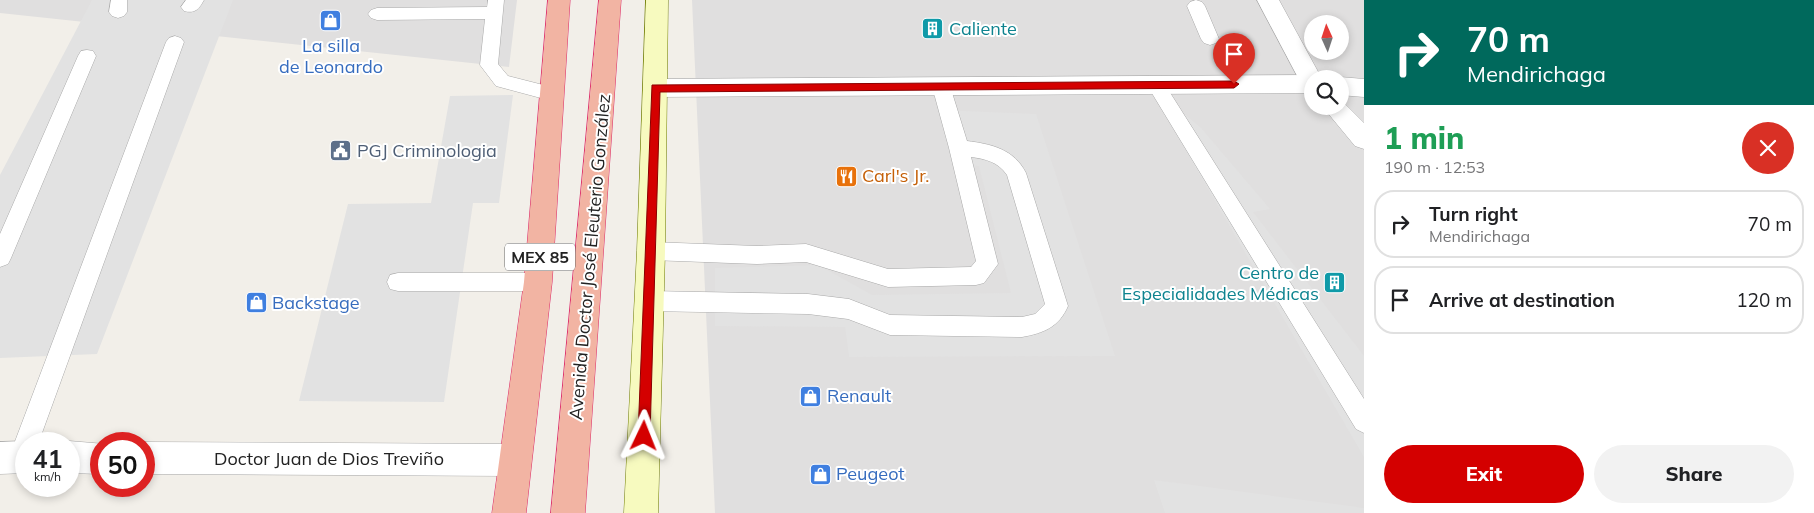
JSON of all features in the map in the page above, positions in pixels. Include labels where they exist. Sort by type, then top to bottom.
[{"type":"highway","name":"MEX 85","points":[[509,513],[538,282],[560,0]]},
{"type":"highway","name":"Avenida Doctor José Eleuterio González","points":[[568,513],[610,0]]},
{"type":"main road","points":[[641,513],[651,251],[657,0]]},
{"type":"street","points":[[1268,0],[1305,70]]},
{"type":"street","points":[[656,88],[1304,83]]},
{"type":"street","points":[[1349,87],[1364,88]]},
{"type":"street","points":[[1342,115],[1364,139]]},
{"type":"street","name":"Doctor Juan de Dios Treviño","points":[[155,458],[515,460]]},
{"type":"lane","points":[[1190,2],[1210,39]]},
{"type":"lane","points":[[377,14],[495,7],[489,65],[502,81],[552,94]]},
{"type":"lane","points":[[28,432],[175,42]]},
{"type":"lane","points":[[0,258],[87,56]]},
{"type":"lane","points":[[1156,85],[1364,421]]},
{"type":"lane","points":[[651,251],[756,255],[806,253],[888,278],[976,276],[987,264],[959,148],[941,86]]},
{"type":"lane","points":[[649,300],[808,304],[849,309],[890,324],[1022,327],[1037,325],[1049,319],[1057,306],[1016,172],[1012,165],[993,153],[959,148]]},
{"type":"lane","points":[[398,282],[538,282]]},
{"type":"lane","points":[[1334,372],[1364,397]]},
{"type":"shaded area","points":[[0,0],[517,0],[509,67],[0,13]]},
{"type":"shaded area","points":[[92,0],[233,0],[97,354],[0,358],[0,175]]},
{"type":"shaded area","points":[[692,0],[1364,0],[1364,513],[715,513]]},
{"type":"shaded area","points":[[513,95],[499,203],[473,203],[444,402],[299,401],[348,204],[431,203],[450,96]]},
{"type":"shaded area","points":[[1161,108],[1177,108],[1201,128],[1270,209],[1253,212],[1364,356],[1364,457]]},
{"type":"shaded area","points":[[938,110],[1036,114],[1115,356],[849,357],[845,327],[715,326],[715,268],[818,265],[872,295],[1011,293],[979,166],[953,165]]},
{"type":"shaded area","points":[[1154,480],[1364,508],[1364,513],[1165,513]]},
{"type":"place","name":"La silla de Leonardo","points":[[331,21]]},
{"type":"place","name":"Caliente","points":[[933,29]]},
{"type":"place","name":"PGJ Criminologia","points":[[341,151]]},
{"type":"place","name":"Carl's Jr.","points":[[846,176]]},
{"type":"place","name":"Centro de Especialidades Médicas","points":[[1335,283]]},
{"type":"place","name":"Backstage","points":[[256,303]]},
{"type":"place","name":"Renault","points":[[811,396]]},
{"type":"place","name":"Peugeot","points":[[820,474]]},
{"type":"route","points":[[644,436],[656,88],[1234,84]]}]
